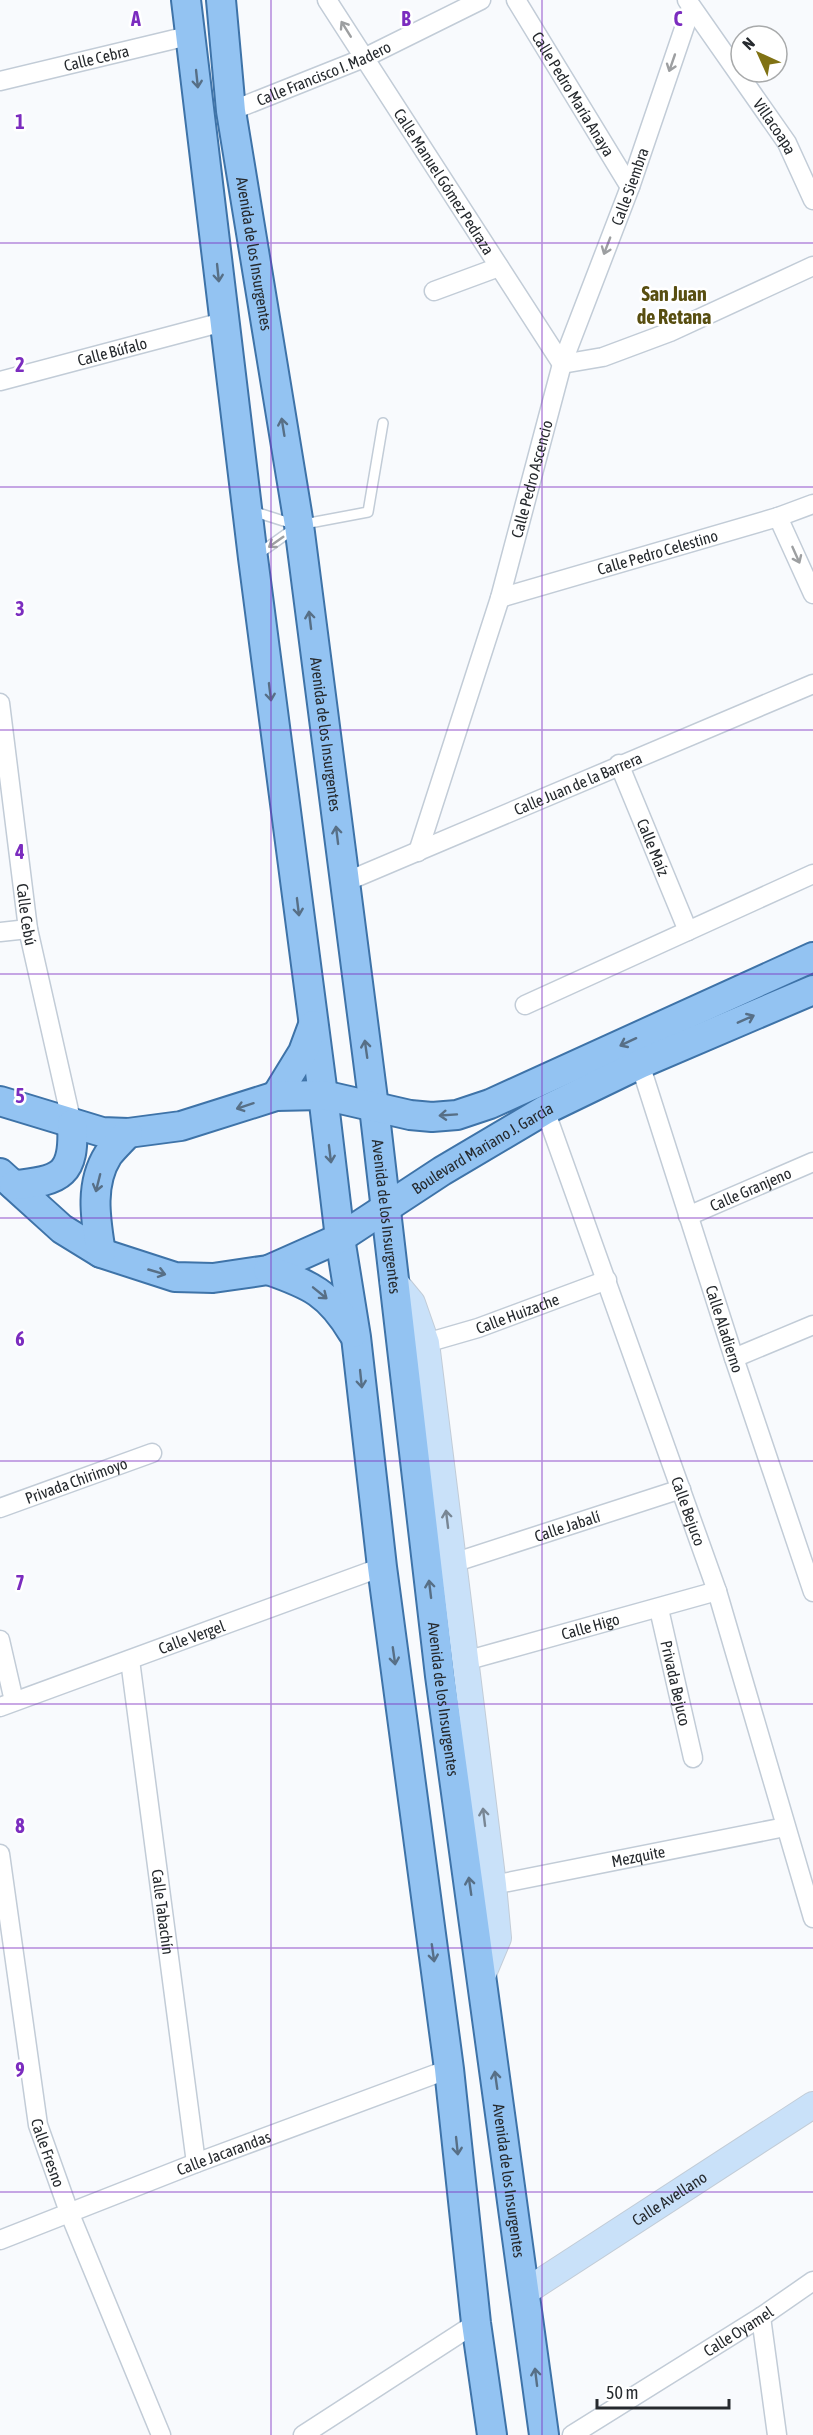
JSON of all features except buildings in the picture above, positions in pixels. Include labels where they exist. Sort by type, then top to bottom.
[{"type":"main road","name":"Avenida de los Insurgentes","points":[[186,0],[192,35],[223,322],[340,1238],[356,1337],[382,1567],[449,2069],[476,2323],[492,2435]]},
{"type":"main road","name":"Avenida de los Insurgentes","points":[[221,0],[231,111],[298,525],[374,1107],[440,1676],[544,2435]]},
{"type":"main road","name":"Boulevard Mariano J. García","points":[[0,1101],[102,1132],[128,1133],[181,1126],[276,1096],[323,1095],[410,1114],[432,1117],[457,1115],[490,1104],[813,957]]},
{"type":"main road","name":"Boulevard Mariano J. García","points":[[5,1183],[63,1229],[101,1253],[175,1277],[213,1278],[268,1270],[340,1238],[442,1172],[545,1110],[640,1064],[813,990]]},
{"type":"main road","points":[[681,1017],[693,1043]]},
{"type":"main road","points":[[276,1096],[303,1052],[313,1023]]},
{"type":"main road","points":[[5,1183],[45,1183],[59,1175],[69,1164],[74,1147],[72,1124]]},
{"type":"main road","points":[[101,1253],[95,1196],[99,1176],[108,1155],[128,1133]]},
{"type":"main road","points":[[268,1270],[300,1281],[318,1291],[338,1310],[356,1337]]},
{"type":"street","name":"Calle Manuel Gómez Pedraza","points":[[327,0],[562,364]]},
{"type":"street","name":"Calle Francisco I. Madero","points":[[231,111],[364,58],[481,0]]},
{"type":"street","name":"Calle Pedro María Anaya","points":[[516,0],[630,187]]},
{"type":"street","name":"Calle Siembra","points":[[562,364],[630,187],[689,4]]},
{"type":"street","name":"Villacoapa","points":[[689,4],[787,143],[813,200]]},
{"type":"street","name":"Calle Cebra","points":[[0,81],[192,35]]},
{"type":"street","points":[[562,364],[603,357],[670,332],[813,266]]},
{"type":"street","points":[[434,291],[499,267]]},
{"type":"street","name":"Calle Búfalo","points":[[0,381],[223,322]]},
{"type":"street","name":"Calle Pedro Ascencio","points":[[418,852],[500,598],[562,364]]},
{"type":"street","name":"Calle Pedro Celestino","points":[[500,598],[778,517],[813,504]]},
{"type":"street","points":[[778,517],[813,594]]},
{"type":"street","name":"Calle Juan de la Barrera","points":[[343,883],[619,764],[813,684]]},
{"type":"street","name":"Calle Cebú","points":[[0,703],[28,929],[72,1124]]},
{"type":"street","name":"Calle Maíz","points":[[619,764],[688,931]]},
{"type":"street","points":[[525,1005],[813,874]]},
{"type":"street","points":[[0,932],[28,929]]},
{"type":"street","name":"Calle Aladierno","points":[[640,1064],[734,1358],[813,1592]]},
{"type":"street","name":"Calle Bejuco","points":[[545,1110],[717,1591],[813,1918]]},
{"type":"street","name":"Calle Granjeno","points":[[688,1216],[813,1162]]},
{"type":"street","points":[[393,1280],[412,1303],[426,1343],[498,1938],[482,1976]]},
{"type":"street","name":"Calle Huizache","points":[[426,1343],[478,1328],[607,1281]]},
{"type":"street","points":[[734,1358],[813,1325]]},
{"type":"street","name":"Privada Chirimoyo","points":[[0,1508],[152,1453]]},
{"type":"street","name":"Calle Jabalí","points":[[453,1563],[681,1489]]},
{"type":"street","name":"Calle Vergel","points":[[7,1704],[382,1567]]},
{"type":"street","name":"Calle Higo","points":[[465,1661],[659,1609],[717,1591]]},
{"type":"street","name":"Privada Bejuco","points":[[659,1609],[693,1758]]},
{"type":"street","points":[[0,1640],[7,1704]]},
{"type":"street","name":"Calle Tabachín","points":[[130,1660],[196,2163]]},
{"type":"street","name":"Mezquite","points":[[493,1885],[785,1827]]},
{"type":"street","name":"Calle Fresno","points":[[0,1854],[38,2125],[69,2212],[161,2435]]},
{"type":"street","name":"Calle Jacarandas","points":[[0,2240],[196,2163],[449,2069]]},
{"type":"street","name":"Calle Avellano","points":[[525,2292],[813,2105]]},
{"type":"street","name":"Calle Oyamel","points":[[572,2435],[761,2317],[813,2281]]},
{"type":"street","points":[[761,2317],[777,2435]]},
{"type":"street","points":[[303,2435],[476,2323]]},
{"type":"lane","points":[[253,558],[298,525],[368,512],[383,423]]},
{"type":"lane","points":[[247,509],[298,525]]},
{"type":"district","name":"San Juan de Retana","points":[[674,306]]}]
